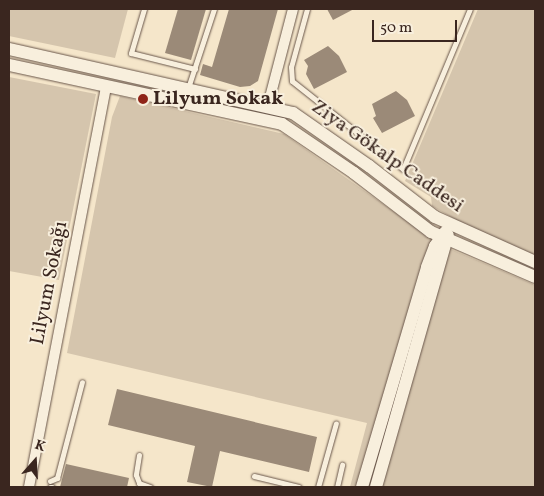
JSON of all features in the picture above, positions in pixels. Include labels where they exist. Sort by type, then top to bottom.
[{"type":"street","points":[[264,119],[293,9]]},
{"type":"street","name":"Ziya Gökalp Caddesi","points":[[9,49],[268,106],[292,113],[450,226],[535,262]]},
{"type":"street","points":[[9,65],[264,119],[294,129],[444,240],[535,277]]},
{"type":"street","points":[[106,86],[109,71]]},
{"type":"street","name":"Lilyum Sokağı","points":[[29,487],[106,86]]},
{"type":"street","points":[[376,487],[444,240],[450,226]]},
{"type":"street","points":[[362,487],[427,267],[444,240]]},
{"type":"lane","points":[[144,9],[131,53],[195,68]]},
{"type":"lane","points":[[188,88],[214,9]]},
{"type":"lane","points":[[307,9],[291,67],[292,81],[403,169],[470,9]]},
{"type":"lane","points":[[51,485],[57,478],[82,382]]},
{"type":"lane","points":[[318,487],[336,423]]},
{"type":"lane","points":[[139,455],[136,475],[139,483],[150,487]]},
{"type":"lane","points":[[337,487],[342,465]]},
{"type":"lane","points":[[254,476],[299,487]]},
{"type":"shaded area","points":[[9,9],[128,9],[115,58],[9,36]]},
{"type":"shaded area","points":[[478,9],[535,9],[535,256],[465,225],[432,206],[431,197],[405,181]]},
{"type":"shaded area","points":[[9,77],[96,94],[59,280],[9,271]]},
{"type":"shaded area","points":[[120,96],[284,134],[441,245],[535,285],[535,487],[350,487],[367,423],[67,353],[112,117]]},
{"type":"building","points":[[178,9],[206,9],[191,60],[165,53]]},
{"type":"building","points":[[229,9],[278,9],[258,81],[250,86],[240,87],[200,75],[203,64],[212,67]]},
{"type":"building","points":[[327,9],[354,9],[333,20]]},
{"type":"building","points":[[328,46],[339,56],[347,72],[314,89],[306,74],[308,66],[304,60]]},
{"type":"building","points":[[396,91],[407,100],[415,116],[382,133],[373,118],[376,116],[372,104]]},
{"type":"building","points":[[117,389],[317,437],[309,472],[220,451],[212,487],[187,482],[195,446],[108,425]]},
{"type":"building","points":[[66,464],[129,478],[127,487],[60,487]]},
{"type":"place","name":"Lilyum Sokak","points":[[143,99]]}]
